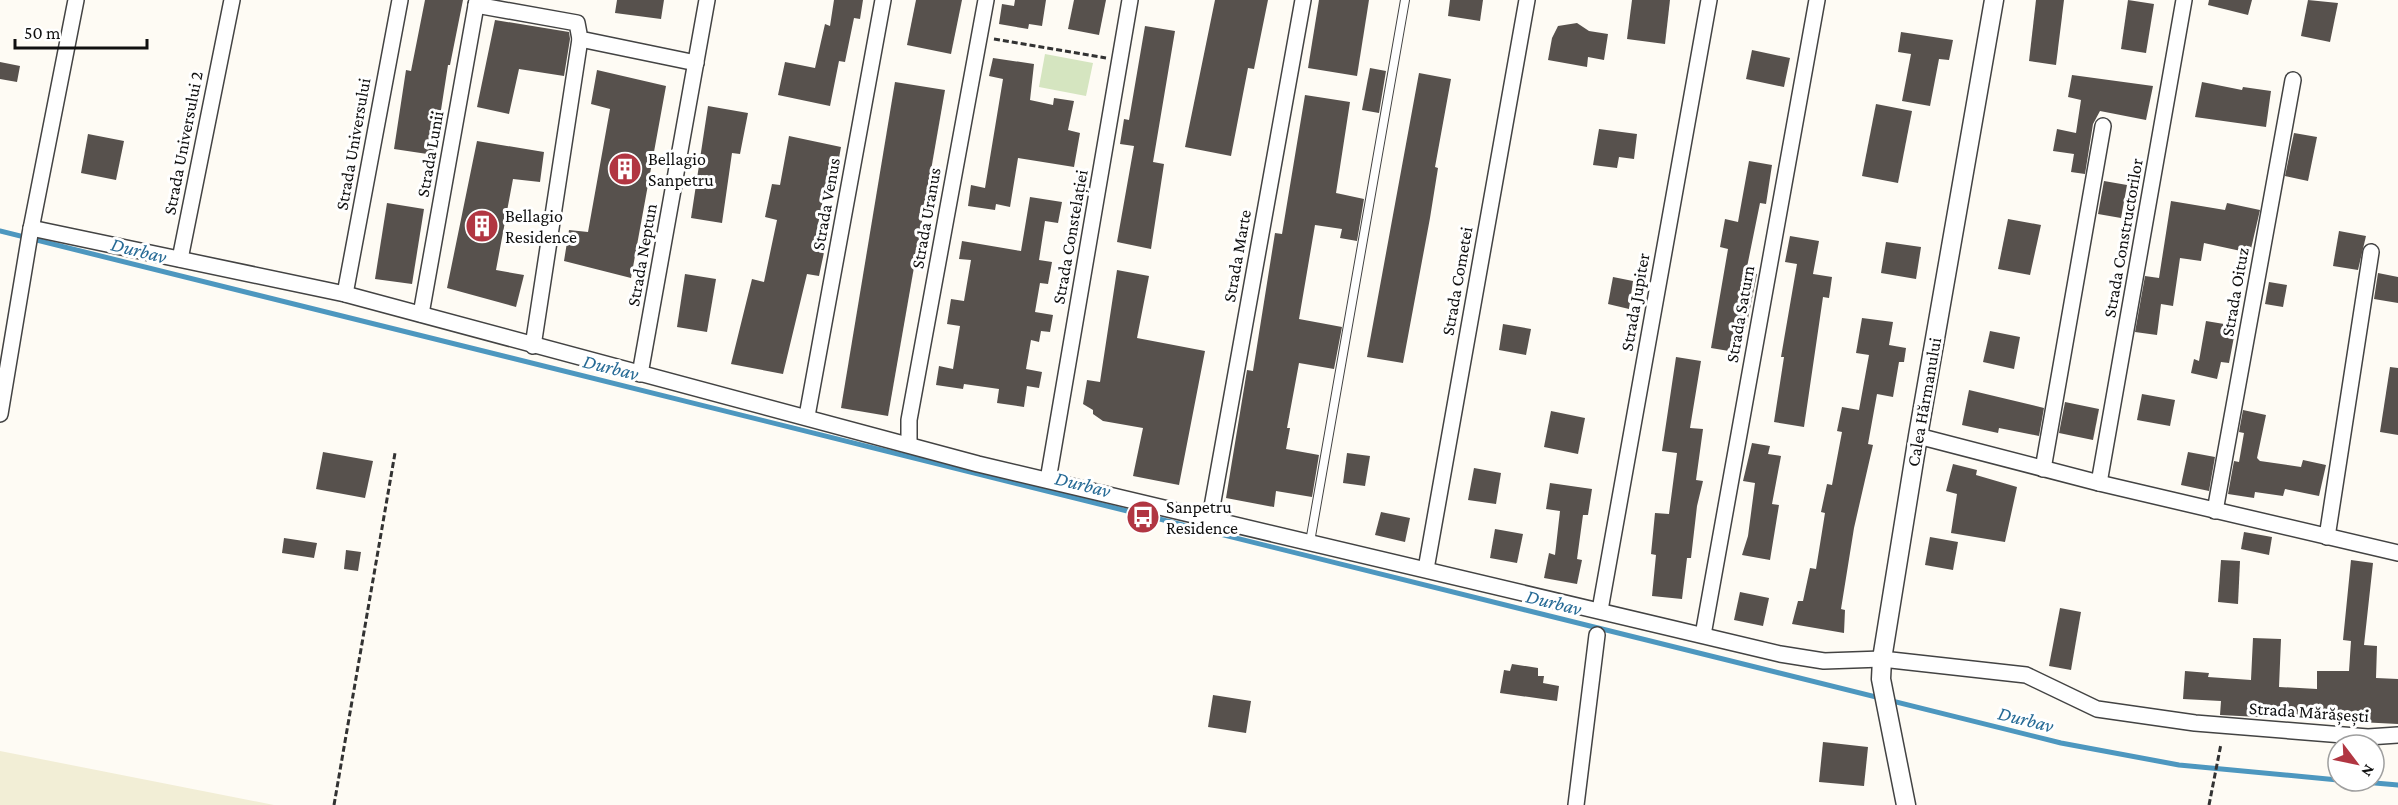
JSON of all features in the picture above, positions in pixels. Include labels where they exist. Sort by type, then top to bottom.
[{"type":"street","points":[[0,414],[31,231],[76,0]]},
{"type":"street","name":"Strada Universului 2","points":[[180,259],[232,0]]},
{"type":"street","name":"Strada Universului","points":[[345,294],[400,0]]},
{"type":"street","name":"Strada Neptun","points":[[640,374],[707,0]]},
{"type":"street","name":"Strada Venus","points":[[807,416],[883,0]]},
{"type":"street","name":"Strada Uranus","points":[[909,444],[909,420],[986,0]]},
{"type":"street","name":"Strada Constelației","points":[[1048,480],[1130,0]]},
{"type":"street","name":"Strada Marte","points":[[1210,518],[1303,0]]},
{"type":"street","name":"Strada Cometei","points":[[1426,569],[1527,0]]},
{"type":"street","name":"Strada Jupiter","points":[[1600,610],[1708,0]]},
{"type":"street","name":"Strada Saturn","points":[[1703,635],[1817,0]]},
{"type":"street","name":"Calea Hărmanului","points":[[1906,805],[1881,679],[1882,659],[1918,436],[1994,0]]},
{"type":"street","name":"Strada Constructorilor","points":[[2099,483],[2184,0]]},
{"type":"street","points":[[477,3],[577,23],[580,39],[533,346]]},
{"type":"street","name":"Strada Lunii","points":[[421,314],[477,3]]},
{"type":"street","points":[[580,39],[696,63]]},
{"type":"street","name":"Strada Oituz","points":[[2215,511],[2293,80]]},
{"type":"street","points":[[2043,469],[2103,126]]},
{"type":"street","name":"Strada Mărășești","points":[[31,231],[180,259],[345,294],[533,346],[807,416],[978,464],[1780,654],[1824,661],[1882,659],[2026,675],[2097,709],[2217,725],[2368,737],[2398,735]]},
{"type":"street","points":[[2327,537],[2372,252]]},
{"type":"street","points":[[1918,436],[2099,483],[2398,553]]},
{"type":"street","points":[[1576,805],[1597,635]]},
{"type":"lane","points":[[1310,542],[1405,0]]},
{"type":"path","points":[[979,36],[1120,61]]},
{"type":"path","points":[[334,805],[395,453]]},
{"type":"path","points":[[2209,805],[2221,744]]},
{"type":"shaded area","points":[[0,751],[274,805],[0,805]]},
{"type":"green space","points":[[1045,54],[1093,63],[1086,96],[1039,87]]},
{"type":"building","points":[[425,0],[463,0],[450,65],[448,65],[434,155],[394,149],[406,70],[411,71]]},
{"type":"building","points":[[617,0],[664,0],[661,19],[615,13]]},
{"type":"building","points":[[834,0],[863,0],[860,19],[854,18],[845,62],[839,61],[830,106],[778,95],[785,62],[815,68],[825,24],[830,26]]},
{"type":"building","points":[[916,0],[962,0],[951,54],[907,45]]},
{"type":"building","points":[[1015,0],[1046,0],[1042,26],[1029,24],[1028,29],[999,24],[1002,4],[1014,6]]},
{"type":"building","points":[[1074,0],[1106,0],[1099,35],[1068,29]]},
{"type":"building","points":[[1215,0],[1268,0],[1254,69],[1248,68],[1231,156],[1185,147]]},
{"type":"building","points":[[1319,0],[1369,0],[1357,76],[1308,68]]},
{"type":"building","points":[[1450,0],[1483,0],[1480,21],[1448,16]]},
{"type":"building","points":[[1632,0],[1670,0],[1665,44],[1627,39]]},
{"type":"building","points":[[2036,0],[2064,0],[2056,65],[2029,61]]},
{"type":"building","points":[[2128,0],[2154,4],[2146,53],[2121,49]]},
{"type":"building","points":[[2209,0],[2252,0],[2248,15],[2208,5]]},
{"type":"building","points":[[2308,0],[2338,3],[2330,42],[2301,36]]},
{"type":"building","points":[[495,20],[569,32],[564,76],[519,69],[509,114],[477,107]]},
{"type":"building","points":[[1577,23],[1589,31],[1608,34],[1604,60],[1588,57],[1587,67],[1548,60],[1552,38],[1558,26]]},
{"type":"building","points":[[1145,26],[1175,31],[1153,162],[1164,164],[1151,249],[1117,242],[1134,146],[1120,144],[1124,119],[1129,120]]},
{"type":"building","points":[[1901,32],[1953,40],[1949,60],[1939,59],[1930,106],[1902,101],[1911,54],[1898,52]]},
{"type":"building","points":[[1752,50],[1790,58],[1784,87],[1746,79]]},
{"type":"building","points":[[993,58],[1034,64],[1030,100],[1053,105],[1054,98],[1074,101],[1068,130],[1080,133],[1074,167],[1018,158],[1010,207],[996,204],[995,210],[968,206],[971,185],[985,188],[1003,79],[989,76]]},
{"type":"building","points":[[0,62],[20,66],[17,82],[0,79]]},
{"type":"building","points":[[1370,68],[1386,71],[1379,113],[1362,110]]},
{"type":"building","name":"Bellagio Sanpetru","points":[[597,70],[666,86],[631,278],[564,261],[569,230],[588,232],[610,109],[591,104]]},
{"type":"building","points":[[1419,73],[1451,79],[1435,167],[1438,168],[1430,218],[1403,363],[1367,357]]},
{"type":"building","points":[[2072,75],[2153,86],[2146,120],[2100,111],[2093,124],[2085,174],[2071,172],[2074,154],[2053,151],[2057,129],[2076,133],[2081,100],[2068,97]]},
{"type":"building","points":[[895,82],[945,90],[888,416],[841,408]]},
{"type":"building","points":[[2202,82],[2242,90],[2243,87],[2271,91],[2266,127],[2195,117]]},
{"type":"building","points":[[1305,95],[1350,102],[1336,193],[1364,199],[1357,241],[1340,238],[1342,229],[1315,225],[1299,319],[1342,327],[1334,369],[1299,363],[1287,428],[1290,428],[1286,449],[1319,455],[1312,497],[1276,491],[1274,507],[1226,498],[1247,370],[1253,371],[1275,233],[1282,234]]},
{"type":"building","points":[[1876,104],[1912,111],[1898,183],[1862,176]]},
{"type":"building","points":[[708,106],[748,113],[740,154],[732,153],[722,223],[691,218]]},
{"type":"building","points":[[1599,129],[1637,134],[1634,159],[1619,157],[1617,168],[1593,165]]},
{"type":"building","points":[[2294,133],[2317,137],[2308,181],[2285,176]]},
{"type":"building","points":[[88,134],[124,141],[116,180],[81,173]]},
{"type":"building","points":[[789,136],[841,147],[835,180],[827,179],[815,240],[826,243],[819,276],[807,274],[783,374],[731,364],[752,279],[764,282],[777,220],[765,217],[772,184],[780,185]]},
{"type":"building","name":"Bellagio Residence","points":[[477,141],[544,152],[540,182],[513,179],[496,270],[524,275],[516,307],[447,288]]},
{"type":"building","points":[[1749,161],[1772,165],[1766,204],[1760,203],[1746,272],[1757,274],[1741,353],[1711,348],[1728,249],[1720,247],[1725,219],[1738,222]]},
{"type":"building","points":[[2104,181],[2127,185],[2121,218],[2098,214]]},
{"type":"building","points":[[1030,197],[1062,202],[1058,223],[1045,221],[1039,260],[1052,262],[1048,284],[1040,283],[1035,312],[1053,315],[1050,332],[1041,331],[1039,342],[1031,340],[1026,369],[1042,372],[1039,388],[1027,386],[1024,407],[997,403],[999,389],[964,384],[963,389],[936,385],[939,366],[953,369],[960,326],[947,324],[951,299],[964,301],[971,260],[959,259],[962,241],[1021,251]]},
{"type":"building","points":[[2171,201],[2225,210],[2227,203],[2260,210],[2250,253],[2204,243],[2201,261],[2180,258],[2173,306],[2161,304],[2157,335],[2135,332],[2145,276],[2159,278]]},
{"type":"building","points":[[387,203],[424,209],[412,284],[375,279]]},
{"type":"building","points":[[2008,219],[2041,225],[2030,275],[1998,269]]},
{"type":"building","points":[[2339,231],[2366,236],[2358,270],[2333,266]]},
{"type":"building","points":[[1790,236],[1819,241],[1813,274],[1832,277],[1829,298],[1823,297],[1804,427],[1774,422],[1784,357],[1781,357],[1797,264],[1785,262]]},
{"type":"building","points":[[1886,242],[1921,247],[1916,279],[1881,273]]},
{"type":"building","points":[[1117,270],[1149,276],[1137,338],[1205,351],[1179,485],[1133,476],[1143,428],[1103,421],[1093,414],[1093,410],[1083,404],[1087,380],[1100,382]]},
{"type":"building","points":[[2378,273],[2398,277],[2398,303],[2374,299]]},
{"type":"building","points":[[685,274],[716,279],[707,332],[677,327]]},
{"type":"building","points":[[1613,277],[1633,281],[1629,309],[1608,304]]},
{"type":"building","points":[[2269,282],[2287,285],[2283,307],[2265,304]]},
{"type":"building","points":[[1862,318],[1893,322],[1889,345],[1906,348],[1904,362],[1899,362],[1893,397],[1877,394],[1868,444],[1873,445],[1854,528],[1841,609],[1845,610],[1844,633],[1792,624],[1798,601],[1803,601],[1810,568],[1816,569],[1825,513],[1821,512],[1827,484],[1832,485],[1842,432],[1837,431],[1842,407],[1859,410],[1869,355],[1856,353]]},
{"type":"building","points":[[2206,321],[2236,326],[2229,363],[2221,362],[2217,379],[2191,373],[2194,359],[2199,361]]},
{"type":"building","points":[[1503,324],[1531,329],[1526,355],[1499,350]]},
{"type":"building","points":[[1990,331],[2020,337],[2014,369],[1983,362]]},
{"type":"building","points":[[1676,357],[1701,361],[1690,428],[1703,429],[1696,480],[1703,481],[1697,506],[1691,558],[1687,558],[1682,599],[1652,596],[1656,555],[1651,554],[1655,513],[1669,514],[1677,453],[1662,451]]},
{"type":"building","points":[[2390,367],[2398,368],[2398,435],[2380,432]]},
{"type":"building","points":[[1969,390],[2044,408],[2039,436],[1999,428],[1998,433],[1962,425]]},
{"type":"building","points":[[2142,394],[2175,400],[2170,426],[2137,420]]},
{"type":"building","points":[[2065,402],[2099,409],[2093,440],[2059,433]]},
{"type":"building","points":[[2243,410],[2266,415],[2257,458],[2260,461],[2301,467],[2303,460],[2326,465],[2319,496],[2285,489],[2283,496],[2255,492],[2254,498],[2228,494],[2234,461],[2239,462],[2244,433],[2239,432]]},
{"type":"building","points":[[1551,411],[1585,418],[1578,454],[1544,447]]},
{"type":"building","points":[[1752,443],[1770,446],[1768,454],[1781,456],[1772,504],[1779,505],[1770,560],[1742,555],[1748,536],[1755,483],[1743,481]]},
{"type":"building","points":[[323,452],[373,461],[365,498],[316,489]]},
{"type":"building","points":[[2188,452],[2215,457],[2209,491],[2181,485]]},
{"type":"building","points":[[1347,453],[1370,456],[1365,486],[1343,483]]},
{"type":"building","points":[[1953,464],[1977,470],[1976,475],[2017,487],[2005,542],[1951,533],[1957,494],[1946,491]]},
{"type":"building","points":[[1474,468],[1501,473],[1496,504],[1468,500]]},
{"type":"building","points":[[1550,483],[1592,489],[1588,515],[1583,515],[1577,559],[1582,560],[1577,584],[1544,578],[1549,553],[1555,555],[1560,511],[1546,509]]},
{"type":"building","points":[[1381,512],[1410,518],[1405,542],[1375,535]]},
{"type":"building","points":[[1495,529],[1523,534],[1517,563],[1490,558]]},
{"type":"building","points":[[2244,532],[2272,537],[2269,555],[2241,549]]},
{"type":"building","points":[[1930,537],[1958,542],[1953,570],[1925,565]]},
{"type":"building","points":[[284,538],[317,543],[314,558],[282,553]]},
{"type":"building","points":[[346,550],[361,552],[358,571],[344,569]]},
{"type":"building","points":[[2221,560],[2240,561],[2238,604],[2218,602]]},
{"type":"building","points":[[2351,560],[2373,563],[2364,645],[2377,646],[2376,678],[2398,679],[2398,724],[2220,715],[2221,701],[2183,699],[2185,671],[2209,673],[2208,677],[2251,680],[2253,638],[2281,639],[2279,687],[2317,689],[2317,671],[2349,671],[2351,641],[2343,640]]},
{"type":"building","points":[[1740,592],[1769,598],[1763,626],[1734,620]]},
{"type":"building","points":[[2060,608],[2081,612],[2071,670],[2049,666]]},
{"type":"building","points":[[1512,664],[1538,668],[1538,676],[1544,676],[1543,683],[1559,686],[1557,701],[1500,693],[1504,670],[1510,671]]},
{"type":"building","points":[[1213,695],[1251,701],[1246,733],[1208,727]]},
{"type":"building","points":[[1823,742],[1868,747],[1864,786],[1819,782]]},
{"type":"waterway","name":"Durbav","points":[[0,231],[2061,743],[2179,765],[2326,779]]},
{"type":"waterway","name":"Durbav","points":[[2386,784],[2398,785]]},
{"type":"place","name":"Bellagio Sanpetru","points":[[625,169]]},
{"type":"place","name":"Bellagio Residence","points":[[482,226]]},
{"type":"place","name":"Sanpetru Residence","points":[[1143,517]]}]
